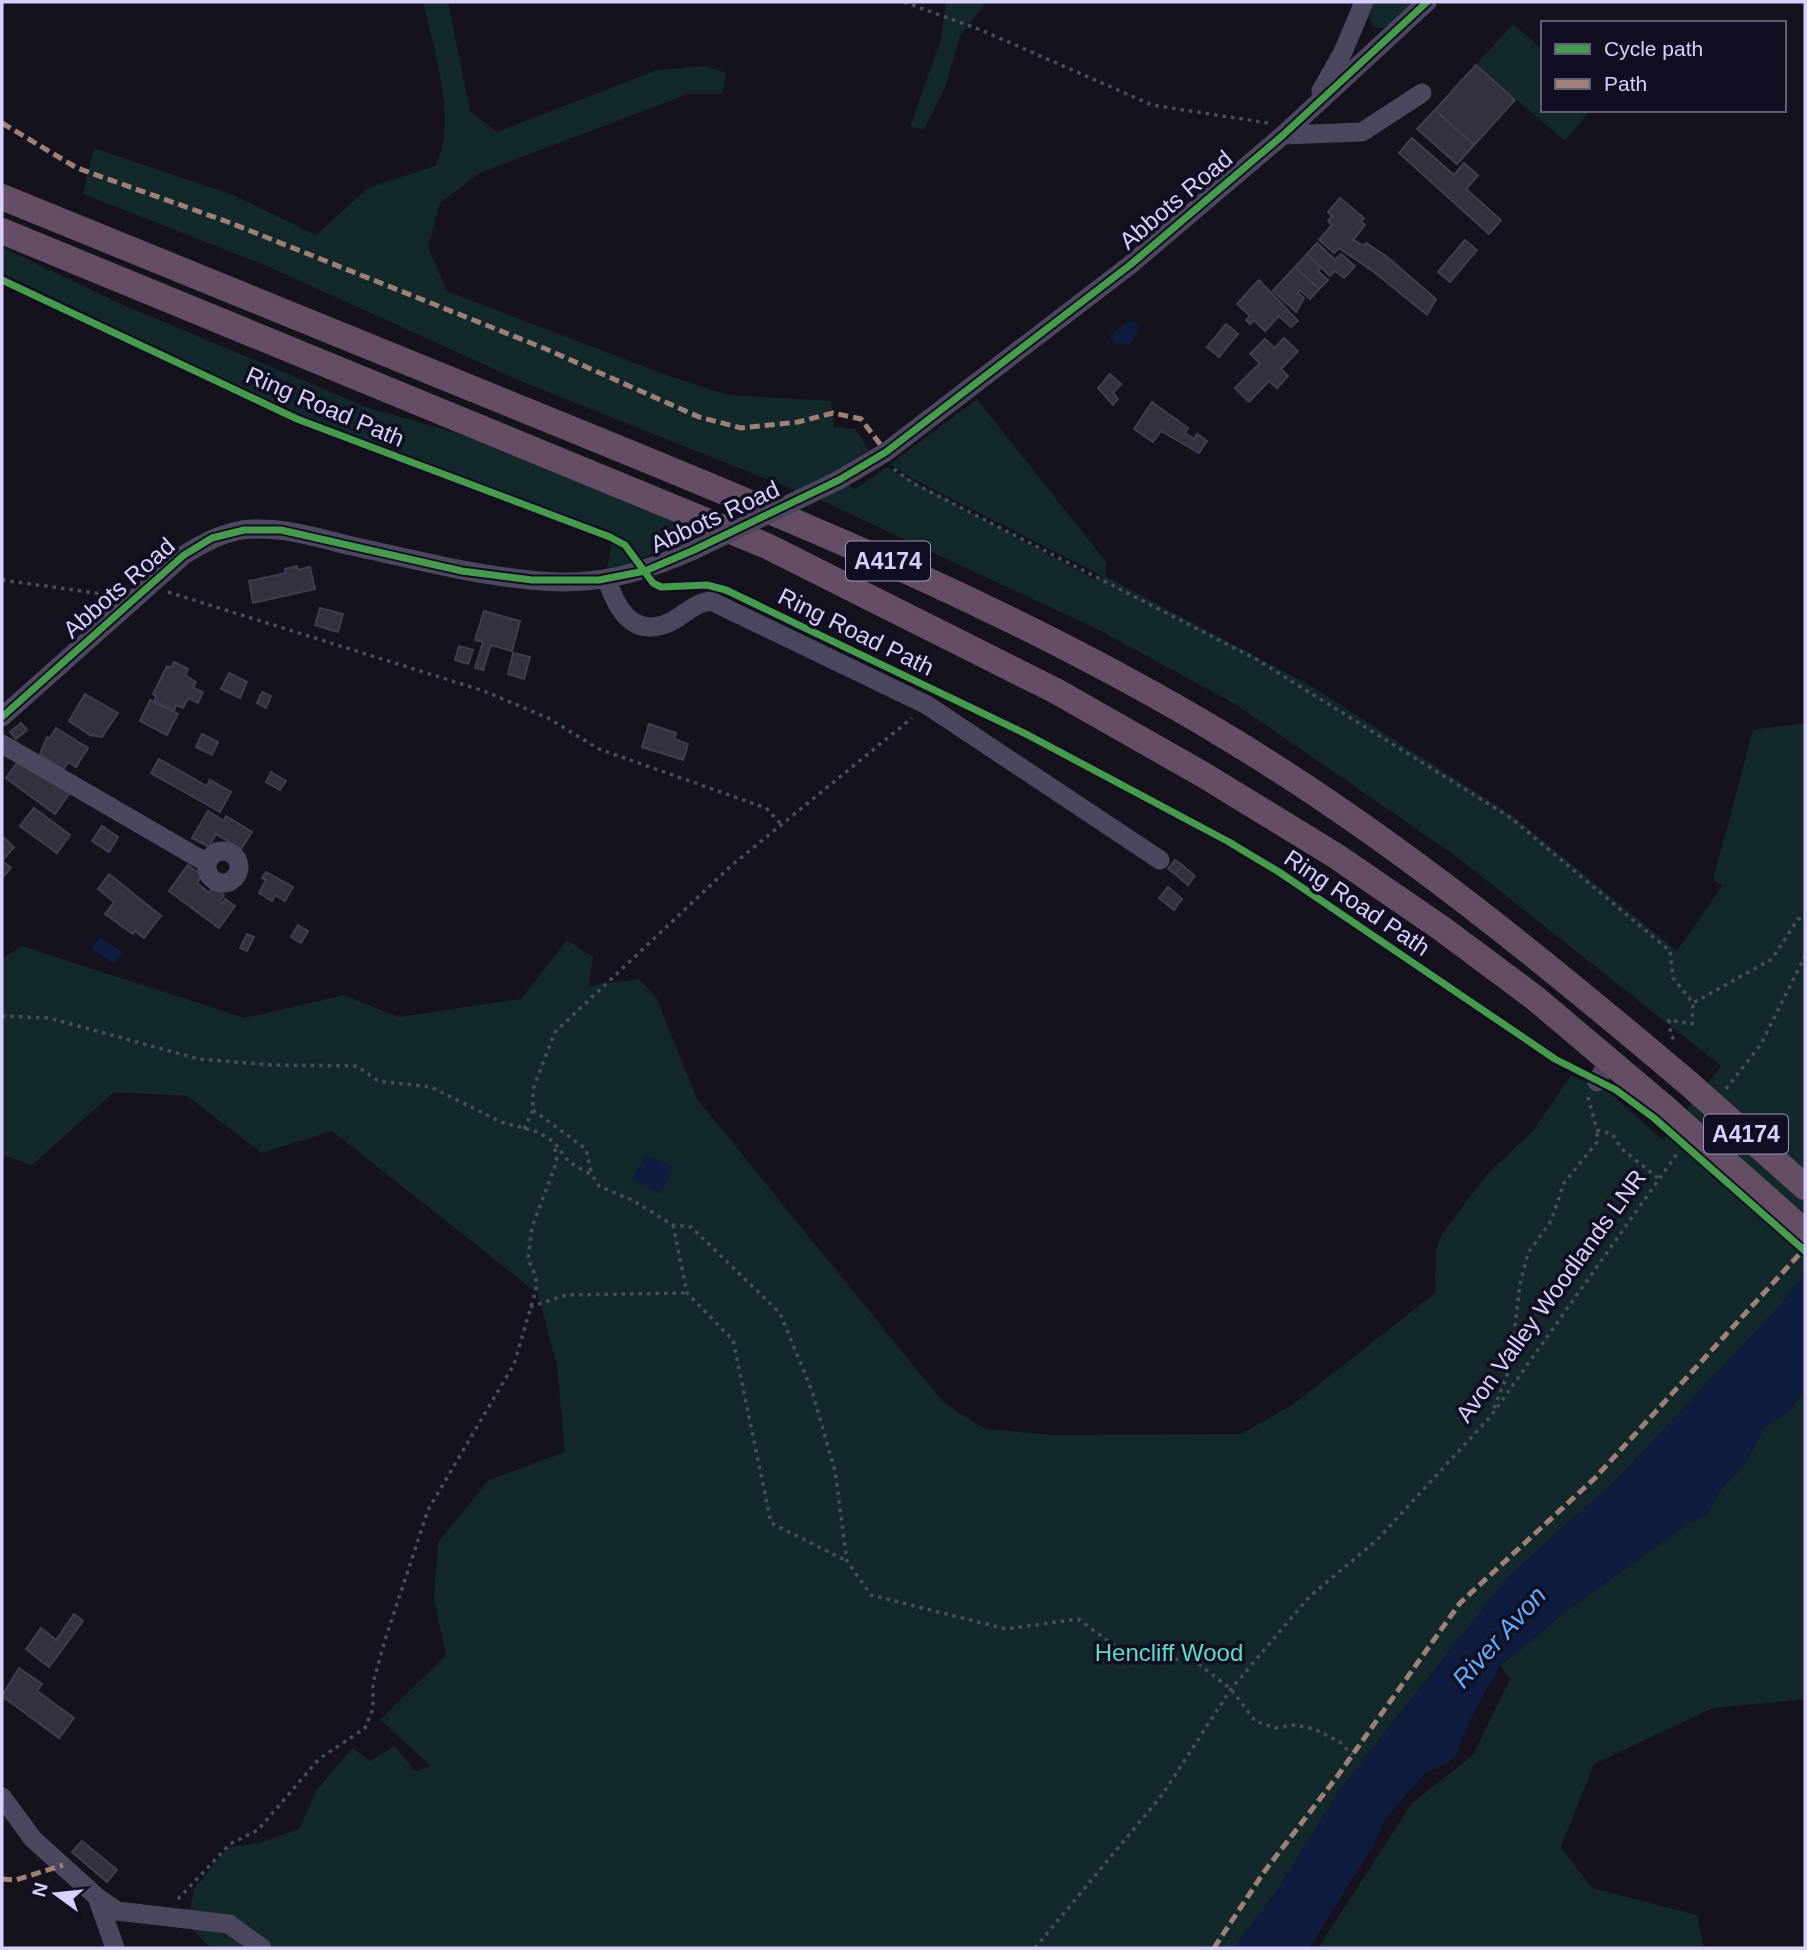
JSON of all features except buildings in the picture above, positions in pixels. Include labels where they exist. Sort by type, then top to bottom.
[{"type":"highway","name":"A4174","points":[[2,197],[815,528],[975,600],[1067,646],[1225,736],[1350,816],[1436,877],[1557,972],[1805,1187]]},
{"type":"highway","name":"A4174","points":[[2,231],[767,546],[1056,691],[1202,774],[1336,856],[1441,928],[1535,998],[1598,1073],[1664,1107],[1805,1232]]},
{"type":"street","points":[[1304,114],[1427,2]]},
{"type":"street","points":[[1362,9],[1364,31],[1373,41],[1383,42]]},
{"type":"street","points":[[1304,114],[1323,88],[1362,9]]},
{"type":"street","points":[[1283,135],[1362,132],[1422,93]]},
{"type":"street","name":"Abbots Road","points":[[2,717],[184,555],[212,538],[244,530],[281,530],[462,570],[520,579],[607,579],[645,572],[694,550],[839,480],[878,458],[1130,265],[1304,114]]},
{"type":"street","points":[[607,579],[619,611],[639,624],[664,625],[693,606],[711,601],[927,705],[1160,860]]},
{"type":"street","points":[[2,744],[207,863]]},
{"type":"street","points":[[2,1797],[33,1839],[97,1897],[117,1910],[229,1924],[262,1948]]},
{"type":"street","points":[[97,1897],[115,1948]]},
{"type":"path","points":[[904,2],[981,30],[1126,96],[1172,110],[1223,114],[1264,122],[1272,124],[1283,135]]},
{"type":"path","points":[[878,458],[913,483],[1256,659],[1511,818],[1670,951],[1673,978],[1693,1003],[1692,1024],[1670,1020],[1671,1036],[1678,1043]]},
{"type":"path","points":[[2,580],[116,595],[132,600]]},
{"type":"path","points":[[148,586],[484,691],[548,718],[599,749],[766,808],[781,824]]},
{"type":"path","points":[[524,1128],[534,1110],[533,1089],[555,1032],[732,865],[927,705]]},
{"type":"path","points":[[1693,1003],[1772,959],[1798,919],[1805,918]]},
{"type":"path","points":[[1721,1096],[1760,1044],[1805,956]]},
{"type":"path","points":[[2,1016],[49,1018],[199,1059],[271,1065],[357,1066],[378,1081],[431,1087],[500,1122],[538,1132],[554,1142],[569,1161],[592,1175]]},
{"type":"path","points":[[1491,1416],[1510,1368],[1520,1284],[1528,1253],[1551,1221],[1564,1183],[1597,1142],[1597,1130],[1588,1104],[1598,1073]]},
{"type":"path","points":[[534,1110],[586,1149],[592,1175],[599,1186],[634,1201],[673,1225],[691,1227],[780,1313],[812,1391],[835,1471],[847,1561]]},
{"type":"path","points":[[1597,1130],[1612,1134],[1622,1149],[1658,1178]]},
{"type":"path","points":[[149,1914],[159,1907],[167,1908],[189,1890],[230,1844],[258,1830],[319,1759],[365,1728],[373,1709],[373,1683],[385,1640],[428,1510],[514,1364],[536,1290],[536,1277],[528,1259],[532,1227],[557,1161],[554,1142]]},
{"type":"path","points":[[673,1225],[687,1293],[733,1340],[771,1522],[847,1561],[871,1595],[1006,1629],[1078,1619],[1135,1660],[1192,1659],[1231,1689],[1255,1721],[1275,1728],[1294,1726],[1314,1729],[1340,1742],[1352,1755]]},
{"type":"path","points":[[530,1307],[566,1295],[687,1293]]},
{"type":"green space","name":"Hencliff Wood","points":[[423,2],[448,2],[470,111],[497,132],[657,70],[706,66],[726,73],[722,94],[688,94],[480,173],[440,203],[428,247],[447,291],[666,375],[728,395],[831,401],[834,427],[855,429],[869,450],[831,475],[855,489],[887,467],[1096,580],[1104,577],[913,479],[890,464],[977,399],[1106,562],[1105,576],[1311,686],[1513,816],[1677,951],[1723,885],[1713,880],[1753,730],[1805,723],[1805,1273],[1780,1306],[1617,1479],[1508,1577],[1341,1788],[1278,1889],[1234,1948],[211,1948],[187,1924],[194,1889],[228,1847],[259,1843],[299,1829],[316,1791],[352,1748],[370,1761],[395,1746],[415,1771],[431,1766],[380,1720],[446,1655],[434,1600],[438,1543],[489,1480],[565,1452],[557,1366],[538,1294],[332,1131],[262,1153],[187,1096],[114,1092],[32,1165],[2,1155],[2,959],[22,946],[245,1018],[344,995],[398,1017],[521,999],[567,940],[593,957],[589,986],[639,979],[656,997],[697,1099],[943,1402],[985,1429],[1053,1435],[1241,1434],[1295,1403],[1435,1293],[1436,1250],[1442,1234],[1489,1172],[1532,1132],[1571,1075],[1610,1093],[1663,1140],[1721,1066],[1457,857],[1235,704],[1097,629],[829,504],[518,380],[267,266],[83,194],[94,148],[233,195],[316,235],[368,188],[435,166],[442,148],[444,107],[438,63]]},
{"type":"green space","points":[[946,2],[986,2],[960,36],[946,85],[924,129],[910,127],[941,39]]},
{"type":"green space","points":[[1374,2],[1417,2],[1397,22],[1380,28],[1373,26],[1369,17]]},
{"type":"green space","points":[[1513,24],[1541,48],[1541,112],[1588,112],[1565,141],[1476,65]]},
{"type":"green space","points":[[2,247],[121,304],[369,408],[499,445],[699,530],[641,559],[630,545],[614,535],[327,428],[2,273]]},
{"type":"green space","points":[[612,537],[629,546],[635,562],[607,569]]},
{"type":"green space","points":[[1805,1391],[1805,1699],[1713,1708],[1594,1764],[1561,1847],[1592,1888],[1697,1915],[1704,1948],[1318,1948],[1412,1803],[1473,1755],[1510,1679],[1500,1666],[1565,1612],[1686,1525],[1706,1515],[1721,1489],[1743,1466],[1766,1426],[1786,1414]]},
{"type":"water","points":[[1130,320],[1139,326],[1134,341],[1127,345],[1115,343],[1109,336]]},
{"type":"water","points":[[100,937],[122,952],[114,964],[92,948]]},
{"type":"water","points":[[646,1155],[673,1167],[660,1194],[631,1178]]},
{"type":"water","name":"River Avon","points":[[1805,1273],[1805,1391],[1786,1414],[1766,1426],[1743,1466],[1721,1489],[1706,1515],[1686,1525],[1565,1612],[1500,1666],[1474,1712],[1456,1755],[1447,1764],[1425,1773],[1386,1818],[1372,1848],[1309,1948],[1234,1948],[1278,1889],[1341,1788],[1508,1577],[1617,1479],[1780,1306]]},
{"type":"marked path","points":[[2,123],[77,168],[228,222],[546,349],[699,417],[741,428],[798,422],[833,413],[861,419],[886,452]]},
{"type":"marked path","points":[[1214,1948],[1264,1872],[1336,1778],[1460,1603],[1595,1478],[1805,1248]]},
{"type":"marked path","points":[[2,1879],[16,1880],[63,1865]]},
{"type":"cycle path","points":[[2,717],[184,555],[212,538],[244,530],[281,530],[462,571],[532,580],[599,580],[645,571],[839,480],[886,452],[1130,265],[1283,135],[1427,2]]},
{"type":"cycle path","name":"Ring Road Path","points":[[2,280],[297,419],[610,537],[625,545],[653,583],[661,587],[707,585],[726,590],[1028,735],[1229,842],[1279,872],[1555,1059],[1616,1090],[1654,1118],[1805,1251]]}]
